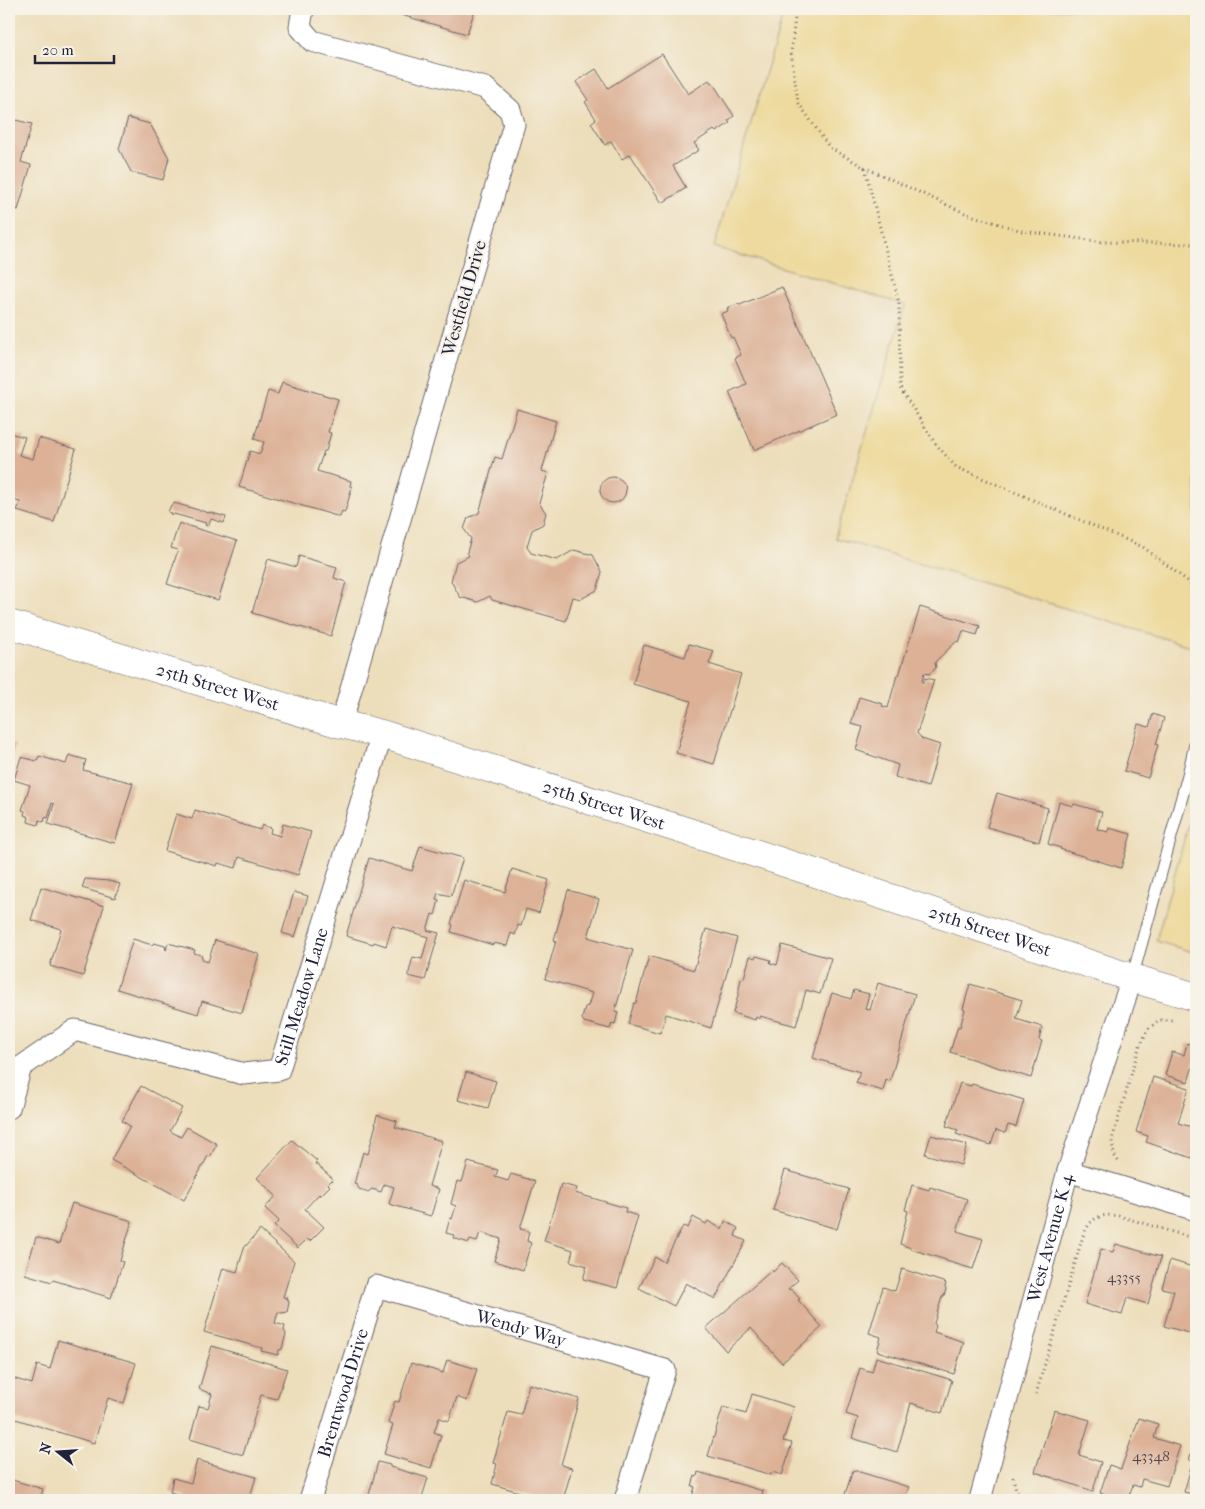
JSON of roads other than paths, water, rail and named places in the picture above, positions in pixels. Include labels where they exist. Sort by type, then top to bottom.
[{"type":"street","name":"Westfield Drive","points":[[303,9],[300,27],[312,41],[484,88],[510,110],[514,124],[341,724]]},
{"type":"street","name":"25th Street West","points":[[9,624],[341,724],[382,734],[767,857],[1132,978],[1196,997]]},
{"type":"street","name":"Still Meadow Lane","points":[[9,1108],[21,1067],[75,1030],[244,1074],[279,1070],[382,734]]},
{"type":"street","name":"West Avenue K 4","points":[[980,1500],[1068,1171],[1132,978]]},
{"type":"street","points":[[1068,1171],[1196,1210]]},
{"type":"street","name":"Wendy Way","points":[[376,1286],[665,1370],[625,1500]]},
{"type":"street","name":"Brentwood Drive","points":[[310,1500],[376,1286]]},
{"type":"lane","points":[[1132,978],[1196,740]]}]
